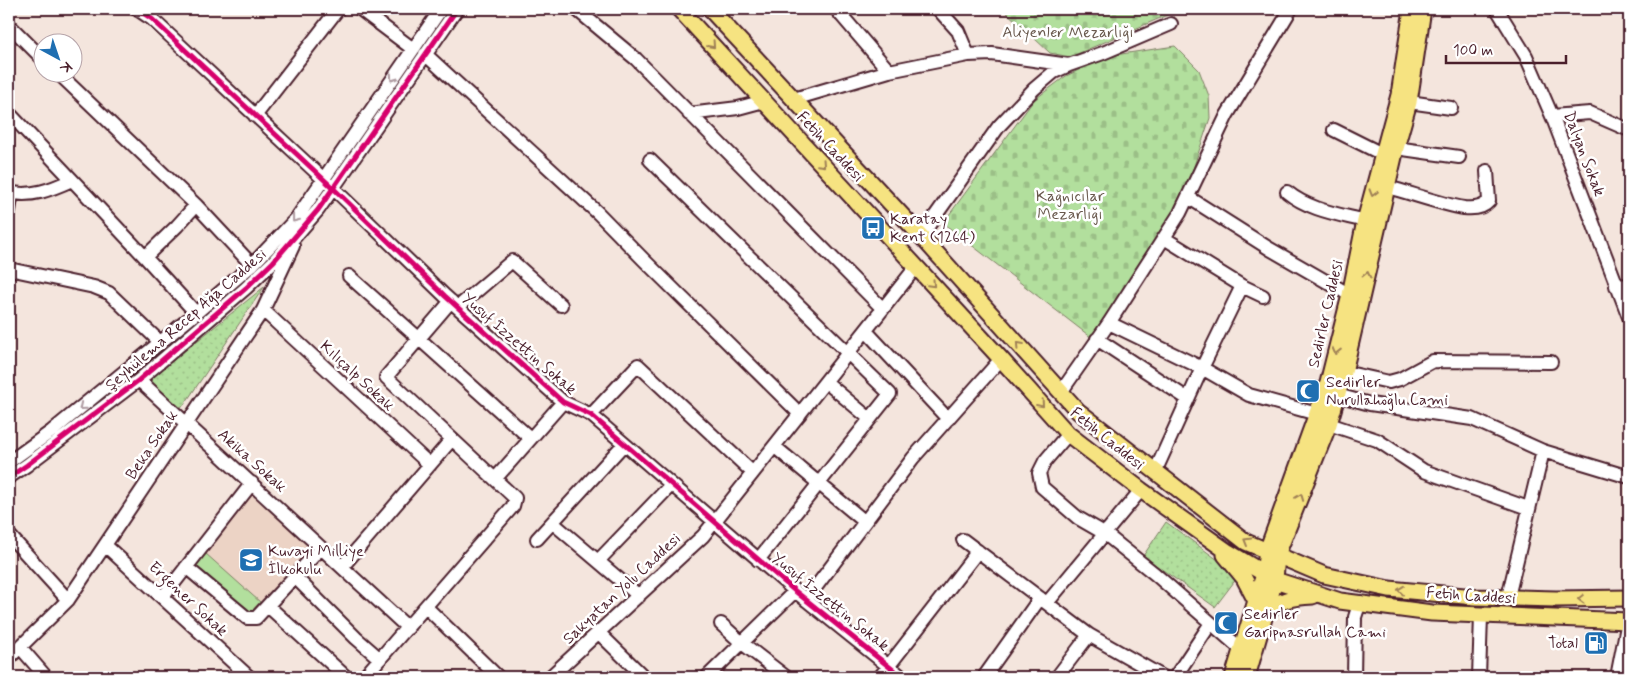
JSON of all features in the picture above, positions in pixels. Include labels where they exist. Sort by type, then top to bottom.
[{"type":"main road","name":"Fetih Caddesi","points":[[679,9],[1068,434],[1216,544],[1270,577],[1340,601],[1360,602],[1432,613],[1629,621]]},
{"type":"main road","name":"Fetih Caddesi","points":[[710,9],[921,236],[1078,411],[1246,542],[1324,575],[1389,589],[1475,597],[1629,598]]},
{"type":"main road","name":"Sedirler Caddesi","points":[[1247,677],[1265,617],[1272,553],[1356,296],[1387,187],[1390,152],[1412,9]]},
{"type":"main road","name":"Sedirler Caddesi","points":[[1272,553],[1329,424],[1344,372],[1365,221],[1409,102],[1423,9]]},
{"type":"main road","points":[[1216,544],[1244,578],[1256,601]]},
{"type":"main road","name":"Sedirler Caddesi","points":[[1233,677],[1256,601],[1270,577]]},
{"type":"main road","points":[[1265,617],[1271,607],[1286,599],[1323,596]]},
{"type":"main road","points":[[1555,618],[1556,599]]},
{"type":"street","name":"Yusuf İzzettin Sokak","points":[[138,9],[152,19],[454,304],[563,402],[591,415],[714,523],[902,677]]},
{"type":"street","points":[[255,116],[338,9]]},
{"type":"street","points":[[360,9],[419,51],[598,213],[800,414]]},
{"type":"street","name":"Şeyhülema Recep Ağa Caddesi","points":[[9,477],[139,380],[246,288],[300,233],[333,188],[419,51],[441,9]]},
{"type":"street","name":"Şeyhülema Recep Ağa Caddesi","points":[[12,457],[52,431],[196,314],[252,265],[296,219],[323,179],[419,51],[457,9]]},
{"type":"street","points":[[576,9],[636,59],[883,309]]},
{"type":"street","points":[[836,9],[889,71]]},
{"type":"street","points":[[938,9],[958,31],[968,55]]},
{"type":"street","points":[[1061,392],[1180,213],[1227,115],[1291,9]]},
{"type":"street","name":"Dalyan Sokak","points":[[1496,9],[1526,56],[1552,116],[1623,286],[1629,317]]},
{"type":"street","points":[[921,236],[999,126],[1034,89],[1054,72],[1171,24]]},
{"type":"street","points":[[9,25],[32,48]]},
{"type":"street","points":[[794,99],[889,71],[968,55],[992,54],[1069,65]]},
{"type":"street","points":[[67,82],[196,205],[252,265]]},
{"type":"street","points":[[689,114],[738,108],[764,101]]},
{"type":"street","points":[[1409,102],[1451,108]]},
{"type":"street","points":[[1552,116],[1590,112],[1629,130]]},
{"type":"street","points":[[9,113],[196,314]]},
{"type":"street","points":[[1334,130],[1390,152],[1459,157]]},
{"type":"street","points":[[650,160],[890,394],[758,560]]},
{"type":"street","points":[[1387,187],[1465,208],[1481,207],[1485,206],[1489,201],[1487,171]]},
{"type":"street","points":[[9,212],[10,193],[31,194],[54,188],[72,180]]},
{"type":"street","points":[[1287,192],[1298,201],[1312,207],[1365,221]]},
{"type":"street","points":[[1188,197],[1270,249],[1356,296]]},
{"type":"street","points":[[145,257],[178,226],[196,205]]},
{"type":"street","name":"Beka Sokak","points":[[9,658],[68,600],[263,310],[300,233]]},
{"type":"street","points":[[1164,238],[1242,286],[1263,296]]},
{"type":"street","points":[[366,677],[513,506],[515,498],[386,377],[419,338],[454,304],[512,261],[561,305]]},
{"type":"street","name":"Sakyatan Yolu Caddesi","points":[[556,675],[598,632],[703,536],[916,267]]},
{"type":"street","points":[[9,269],[94,287],[109,293],[161,343]]},
{"type":"street","points":[[349,276],[530,438]]},
{"type":"street","points":[[1155,472],[1242,286]]},
{"type":"street","name":"Kılıçalp Sokak","points":[[263,310],[430,466]]},
{"type":"street","points":[[1108,323],[1202,368],[1249,395],[1317,414]]},
{"type":"street","points":[[866,331],[948,419]]},
{"type":"street","points":[[1098,339],[1188,399]]},
{"type":"street","points":[[806,600],[913,458],[1001,359]]},
{"type":"street","points":[[1344,372],[1389,382],[1400,380],[1433,361],[1551,362]]},
{"type":"street","points":[[591,415],[638,365],[753,473]]},
{"type":"street","name":"Akika Sokak","points":[[139,380],[408,628]]},
{"type":"street","points":[[826,382],[870,419]]},
{"type":"street","points":[[1337,395],[1370,404],[1472,419],[1543,451],[1629,477]]},
{"type":"street","points":[[494,479],[563,402]]},
{"type":"street","points":[[1329,424],[1377,440],[1424,471],[1528,508]]},
{"type":"street","points":[[1068,434],[1045,461],[1039,473],[1042,487],[1078,518],[1104,533],[1180,594],[1242,650]]},
{"type":"street","points":[[342,566],[452,440]]},
{"type":"street","points":[[537,539],[624,444]]},
{"type":"street","points":[[775,447],[864,521]]},
{"type":"street","points":[[1508,597],[1543,451]]},
{"type":"street","points":[[163,597],[252,483]]},
{"type":"street","points":[[598,561],[671,485]]},
{"type":"street","points":[[984,677],[1044,600],[1141,490]]},
{"type":"street","points":[[553,523],[639,596]]},
{"type":"street","points":[[9,535],[68,600]]},
{"type":"street","points":[[963,540],[1089,635],[1163,677]]},
{"type":"street","name":"Ergener Sokak","points":[[105,545],[249,677]]},
{"type":"street","points":[[186,567],[247,618],[256,618],[321,548]]},
{"type":"street","points":[[880,677],[978,551]]},
{"type":"street","points":[[295,577],[356,638],[380,659]]},
{"type":"street","points":[[707,677],[795,591]]},
{"type":"street","points":[[1354,677],[1355,617],[1360,602]]},
{"type":"street","points":[[268,606],[346,677]]},
{"type":"street","points":[[426,607],[498,677]]},
{"type":"street","points":[[1479,677],[1481,616]]},
{"type":"street","points":[[1617,677],[1629,621]]},
{"type":"street","points":[[1174,677],[1211,623]]},
{"type":"street","points":[[721,624],[786,677]]},
{"type":"street","points":[[598,632],[644,677]]},
{"type":"street","points":[[1057,677],[1089,635]]},
{"type":"street","points":[[20,647],[46,677]]},
{"type":"shaded area","name":"Kuvayi Milliye İlkokulu","points":[[254,494],[313,546],[313,550],[263,604],[260,602],[250,613],[224,591],[205,553]]},
{"type":"green space","name":"Aliyenler Mezarlığı","points":[[1003,9],[1181,9],[1070,57],[1050,53]]},
{"type":"green space","name":"Kağnıcılar Mezarlığı","points":[[1175,46],[1199,70],[1209,96],[1210,118],[1188,184],[1170,218],[1092,338],[943,223],[1034,100],[1066,76],[1108,56]]},
{"type":"green space","points":[[264,287],[184,405],[178,408],[151,384],[151,378]]},
{"type":"green space","points":[[1166,522],[1229,568],[1237,578],[1215,607],[1143,556]]},
{"type":"green space","points":[[205,553],[260,602],[250,613],[193,567]]},
{"type":"cycle path","points":[[137,9],[152,19],[333,188],[445,296],[563,402],[591,415],[795,591],[902,677]]},
{"type":"cycle path","points":[[9,477],[139,380],[246,288],[273,262],[318,210],[457,9]]},
{"type":"place","name":"Karatay Kent (1264)","points":[[873,228]]},
{"type":"place","name":"Sedirler Nurullahoğlu Cami","points":[[1308,391]]},
{"type":"place","name":"Kuvayi Milliye İlkokulu","points":[[251,560]]},
{"type":"place","name":"Sedirler Garipnasrullah Cami","points":[[1226,623]]},
{"type":"place","name":"Total","points":[[1596,643]]}]
